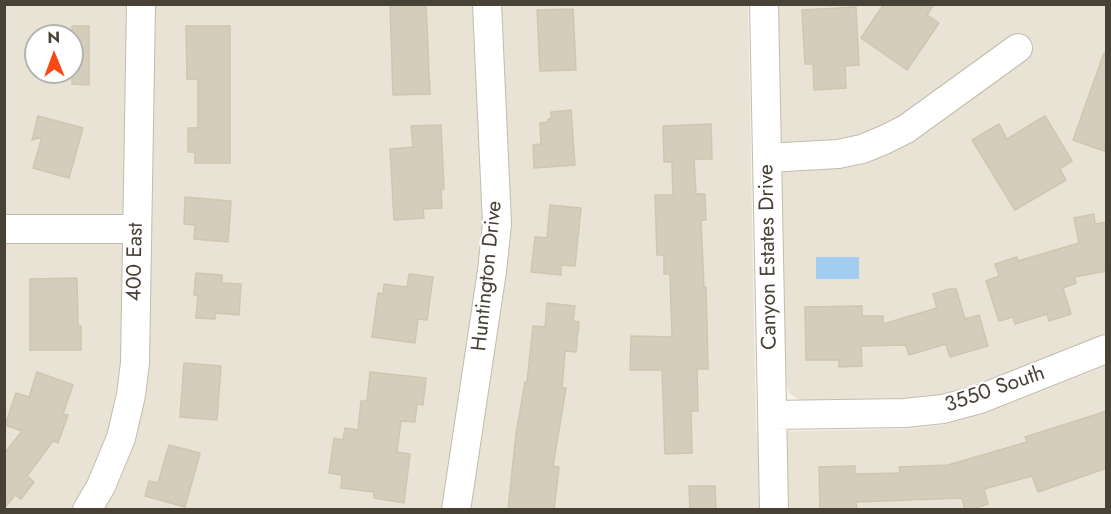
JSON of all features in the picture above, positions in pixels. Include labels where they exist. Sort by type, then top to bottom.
[{"type":"street","name":"400 East","points":[[87,510],[121,438],[131,396],[135,363],[141,4]]},
{"type":"street","name":"Huntington Drive","points":[[456,510],[492,271],[496,224],[496,177],[487,4]]},
{"type":"street","name":"Canyon Estates Drive","points":[[764,4],[774,510]]},
{"type":"street","points":[[767,158],[838,154],[862,149],[884,140],[906,129],[1018,48]]},
{"type":"street","points":[[4,229],[137,230]]},
{"type":"street","name":"3550 South","points":[[772,416],[905,413],[943,409],[980,399],[1107,349]]},
{"type":"shaded area","points":[[4,5],[748,5],[756,432],[903,429],[943,425],[1006,405],[1106,366],[1106,509],[5,509]]},
{"type":"shaded area","points":[[778,5],[1106,5],[1106,333],[1000,376],[943,394],[915,398],[800,400],[789,393],[786,381]]},
{"type":"water","points":[[816,257],[859,257],[859,279],[816,279]]},
{"type":"building","points":[[390,4],[426,4],[430,94],[393,95]]},
{"type":"building","points":[[884,4],[934,4],[927,15],[939,23],[907,70],[861,38]]},
{"type":"building","points":[[856,7],[859,65],[845,66],[846,88],[814,90],[813,64],[805,64],[802,10]]},
{"type":"building","points":[[573,9],[576,70],[540,71],[537,10]]},
{"type":"building","points":[[84,26],[89,26],[89,85],[72,84],[84,84]]},
{"type":"building","points":[[186,26],[230,26],[230,163],[195,163],[195,152],[188,152],[188,128],[198,128],[198,79],[187,79]]},
{"type":"building","points":[[1104,53],[1107,53],[1107,152],[1073,140]]},
{"type":"building","points":[[571,110],[575,165],[534,168],[533,145],[541,144],[540,123],[551,119],[551,112]]},
{"type":"building","points":[[38,116],[83,128],[69,178],[33,168],[42,137],[32,140]]},
{"type":"building","points":[[1045,116],[1072,161],[1060,169],[1066,180],[1015,210],[972,140],[999,124],[1007,139]]},
{"type":"building","points":[[711,124],[712,159],[694,159],[696,194],[705,194],[706,220],[701,220],[704,287],[706,287],[708,369],[697,369],[698,411],[691,411],[692,453],[665,454],[662,370],[630,370],[631,336],[672,337],[670,274],[664,274],[664,255],[657,255],[655,195],[673,195],[672,162],[664,162],[663,126]]},
{"type":"building","points":[[441,125],[444,189],[441,190],[442,208],[423,209],[424,218],[394,220],[390,149],[413,147],[411,126]]},
{"type":"building","points":[[185,197],[231,201],[228,242],[194,239],[195,225],[184,224]]},
{"type":"building","points":[[550,205],[581,208],[575,266],[561,265],[561,275],[531,272],[535,237],[547,238]]},
{"type":"building","points":[[1094,214],[1095,224],[1107,222],[1107,271],[1074,277],[1076,283],[1063,288],[1071,314],[1049,321],[1047,314],[1015,324],[1013,317],[999,321],[986,281],[999,276],[995,264],[1017,257],[1018,261],[1079,243],[1074,218]]},
{"type":"building","points":[[196,273],[222,275],[222,283],[241,284],[239,315],[215,313],[215,319],[196,318],[198,295],[194,295]]},
{"type":"building","points":[[409,274],[433,277],[427,320],[418,319],[415,343],[372,337],[378,293],[383,294],[384,284],[407,287]]},
{"type":"building","points":[[77,278],[81,350],[30,350],[30,279]]},
{"type":"building","points":[[956,289],[965,319],[979,315],[988,346],[950,357],[946,344],[909,355],[906,345],[861,346],[862,366],[839,367],[839,360],[806,360],[805,307],[862,306],[862,316],[883,316],[883,324],[937,308],[933,294]]},
{"type":"building","points":[[547,303],[575,306],[573,321],[579,322],[576,352],[565,351],[562,388],[566,388],[553,466],[559,467],[554,510],[508,510],[516,434],[525,382],[527,382],[533,326],[545,327]]},
{"type":"building","points":[[184,363],[221,366],[217,420],[180,417]]},
{"type":"building","points":[[37,372],[73,385],[63,414],[68,415],[58,443],[53,441],[27,476],[34,482],[21,499],[15,495],[4,509],[4,454],[22,431],[5,425],[16,393],[29,397]]},
{"type":"building","points":[[370,372],[426,378],[423,405],[417,404],[415,422],[401,421],[397,452],[410,454],[404,503],[374,498],[374,492],[341,488],[342,475],[329,473],[334,438],[343,440],[345,428],[358,430],[361,401],[367,401]]},
{"type":"building","points":[[1107,411],[1107,468],[1038,492],[1032,476],[984,489],[988,504],[969,510],[965,510],[962,498],[856,502],[857,510],[820,510],[819,467],[855,466],[855,474],[900,473],[899,467],[948,465],[1027,442],[1025,437]]},
{"type":"building","points":[[169,445],[200,453],[185,507],[145,496],[149,481],[158,483]]},
{"type":"building","points":[[689,486],[715,486],[716,510],[690,510]]}]
